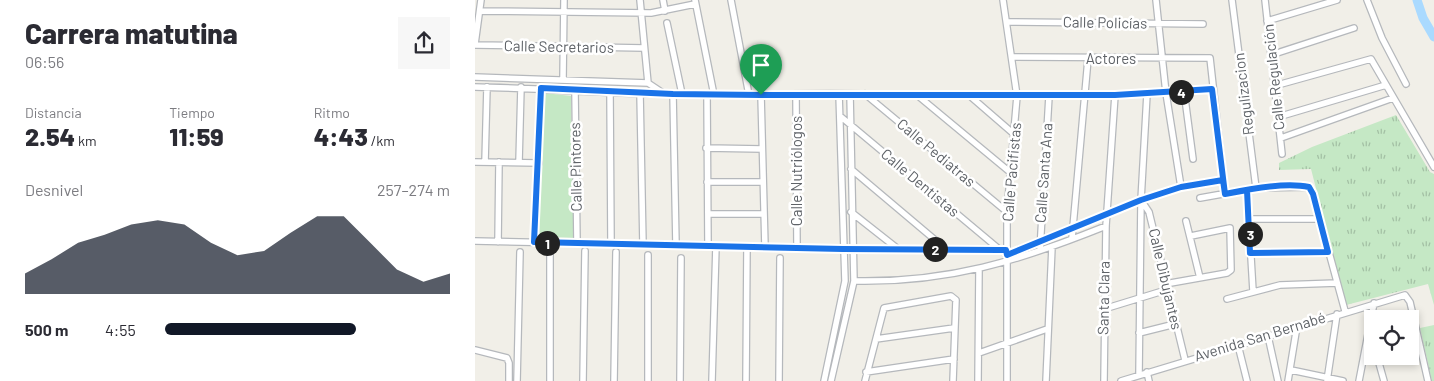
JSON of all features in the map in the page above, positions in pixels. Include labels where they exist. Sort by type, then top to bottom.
[{"type":"street","points":[[475,45],[476,25],[481,0]]},
{"type":"street","points":[[563,79],[564,0]]},
{"type":"street","points":[[640,0],[647,84]]},
{"type":"street","points":[[663,0],[665,11]]},
{"type":"street","points":[[731,0],[749,95]]},
{"type":"street","name":"Calle Pacifistas","points":[[1003,0],[1013,57],[1017,96],[1004,251],[1008,263]]},
{"type":"street","points":[[1156,0],[1166,93],[1181,187]]},
{"type":"street","name":"Regulizacion","points":[[1232,0],[1256,188]]},
{"type":"street","name":"Calle Regulación","points":[[1265,0],[1282,154]]},
{"type":"street","points":[[1267,21],[1337,0]]},
{"type":"street","points":[[1367,0],[1382,38],[1406,84]]},
{"type":"street","points":[[480,11],[641,14],[665,11],[695,2],[714,95]]},
{"type":"street","name":"Calle Policías","points":[[1007,22],[1203,24]]},
{"type":"street","points":[[667,24],[682,94]]},
{"type":"street","points":[[1271,55],[1353,28]]},
{"type":"street","name":"Calle Secretarios","points":[[475,45],[644,48]]},
{"type":"street","name":"Actores","points":[[1013,57],[1088,59],[1210,58],[1212,89]]},
{"type":"street","points":[[1072,238],[1088,59]]},
{"type":"street","points":[[1274,86],[1371,59],[1434,167]]},
{"type":"street","points":[[475,77],[563,79],[647,84],[663,93]]},
{"type":"street","points":[[1278,117],[1386,85]]},
{"type":"street","points":[[475,87],[521,87],[714,95],[865,94],[970,96],[1115,95],[1212,89],[1225,194]]},
{"type":"street","points":[[485,162],[487,87]]},
{"type":"street","points":[[519,162],[521,87]]},
{"type":"street","points":[[534,242],[541,88]]},
{"type":"street","name":"Calle Pintores","points":[[575,90],[577,243]]},
{"type":"street","points":[[1184,91],[1193,159]]},
{"type":"street","points":[[610,92],[611,243]]},
{"type":"street","points":[[640,93],[643,244]]},
{"type":"street","points":[[673,94],[675,245]]},
{"type":"street","points":[[707,94],[708,246]]},
{"type":"street","points":[[824,381],[842,300],[845,277],[839,94]]},
{"type":"street","points":[[831,381],[842,342],[854,282],[851,212],[850,94]]},
{"type":"street","name":"Calle Pediatras","points":[[865,94],[1007,212]]},
{"type":"street","points":[[1139,375],[1138,300],[1147,94]]},
{"type":"street","points":[[761,95],[765,247]]},
{"type":"street","name":"Calle Nutriólogos","points":[[796,95],[797,248]]},
{"type":"street","points":[[917,95],[1011,173]]},
{"type":"street","name":"Santa Clara","points":[[1104,381],[1106,226],[1115,95]]},
{"type":"street","points":[[970,96],[1015,136]]},
{"type":"street","name":"Calle Santa Ana","points":[[1040,250],[1049,96]]},
{"type":"street","points":[[1281,138],[1393,98]]},
{"type":"street","name":"Calle Dentistas","points":[[840,116],[1004,251]]},
{"type":"street","points":[[706,148],[762,149]]},
{"type":"street","points":[[475,162],[539,163]]},
{"type":"street","points":[[498,242],[499,162]]},
{"type":"street","points":[[851,169],[947,250]]},
{"type":"street","points":[[475,241],[1004,251],[1040,241],[1107,216],[1141,200],[1181,187],[1223,180]]},
{"type":"street","points":[[707,182],[762,182]]},
{"type":"street","points":[[1200,198],[1256,188],[1309,187],[1313,194],[1345,311]]},
{"type":"street","points":[[1247,190],[1253,291]]},
{"type":"street","name":"Calle Dibujantes","points":[[1141,200],[1149,212],[1185,360]]},
{"type":"street","points":[[851,212],[898,249]]},
{"type":"street","points":[[708,214],[763,214]]},
{"type":"street","points":[[1249,219],[1320,219]]},
{"type":"street","points":[[1186,221],[1191,236],[1199,278]]},
{"type":"street","points":[[854,282],[891,282],[933,278],[1008,263],[1106,226]]},
{"type":"street","points":[[1104,309],[1138,300],[1166,287],[1231,270],[1230,230],[1226,228],[1191,236]]},
{"type":"street","points":[[712,381],[716,246]]},
{"type":"street","points":[[746,381],[747,246]]},
{"type":"street","points":[[1047,381],[1047,329],[1052,247]]},
{"type":"street","points":[[583,381],[585,251]]},
{"type":"street","points":[[517,381],[519,252]]},
{"type":"street","points":[[550,381],[551,252]]},
{"type":"street","points":[[614,381],[616,252]]},
{"type":"street","points":[[1250,253],[1328,252]]},
{"type":"street","points":[[648,255],[648,381]]},
{"type":"street","points":[[681,258],[681,381]]},
{"type":"street","points":[[779,381],[780,258]]},
{"type":"street","points":[[1007,381],[1008,263]]},
{"type":"street","points":[[978,381],[979,269]]},
{"type":"street","points":[[1227,299],[1286,284],[1337,283]]},
{"type":"street","name":"Avenida San Bernabé","points":[[1121,381],[1400,295],[1407,296],[1410,302],[1428,381]]},
{"type":"street","points":[[865,381],[884,308],[951,296],[956,300],[953,381]]},
{"type":"street","points":[[1373,310],[1375,303]]},
{"type":"street","points":[[1327,380],[1337,314]]},
{"type":"street","points":[[1139,334],[1175,324]]},
{"type":"street","points":[[1288,381],[1297,326]]},
{"type":"street","points":[[876,339],[954,328]]},
{"type":"street","points":[[979,353],[1047,329]]},
{"type":"street","points":[[1268,336],[1277,381]]},
{"type":"street","points":[[1238,345],[1247,381]]},
{"type":"street","points":[[475,350],[504,357],[509,364],[509,381]]},
{"type":"street","points":[[1359,381],[1364,356]]},
{"type":"street","points":[[866,372],[954,359]]},
{"type":"street","points":[[1379,365],[1383,381]]},
{"type":"street","points":[[1291,370],[1327,380],[1343,381]]},
{"type":"street","points":[[1147,372],[1149,381]]},
{"type":"green space","points":[[545,93],[571,96],[574,238],[538,237]]},
{"type":"green space","points":[[1396,115],[1430,172],[1434,174],[1434,305],[1428,284],[1346,305],[1311,169],[1279,170],[1279,163],[1312,147]]},
{"type":"green space","points":[[1434,325],[1434,381],[1432,381],[1420,328]]},
{"type":"waterway","points":[[1417,0],[1423,18],[1434,37]]},
{"type":"route","points":[[761,95],[640,93],[541,88],[534,242],[843,249],[1006,250],[1007,255],[1107,216],[1141,200],[1181,187],[1223,180],[1225,194],[1247,190],[1250,253],[1328,252],[1313,194],[1309,187],[1256,188],[1225,194],[1212,89],[1115,95],[761,95]]}]
